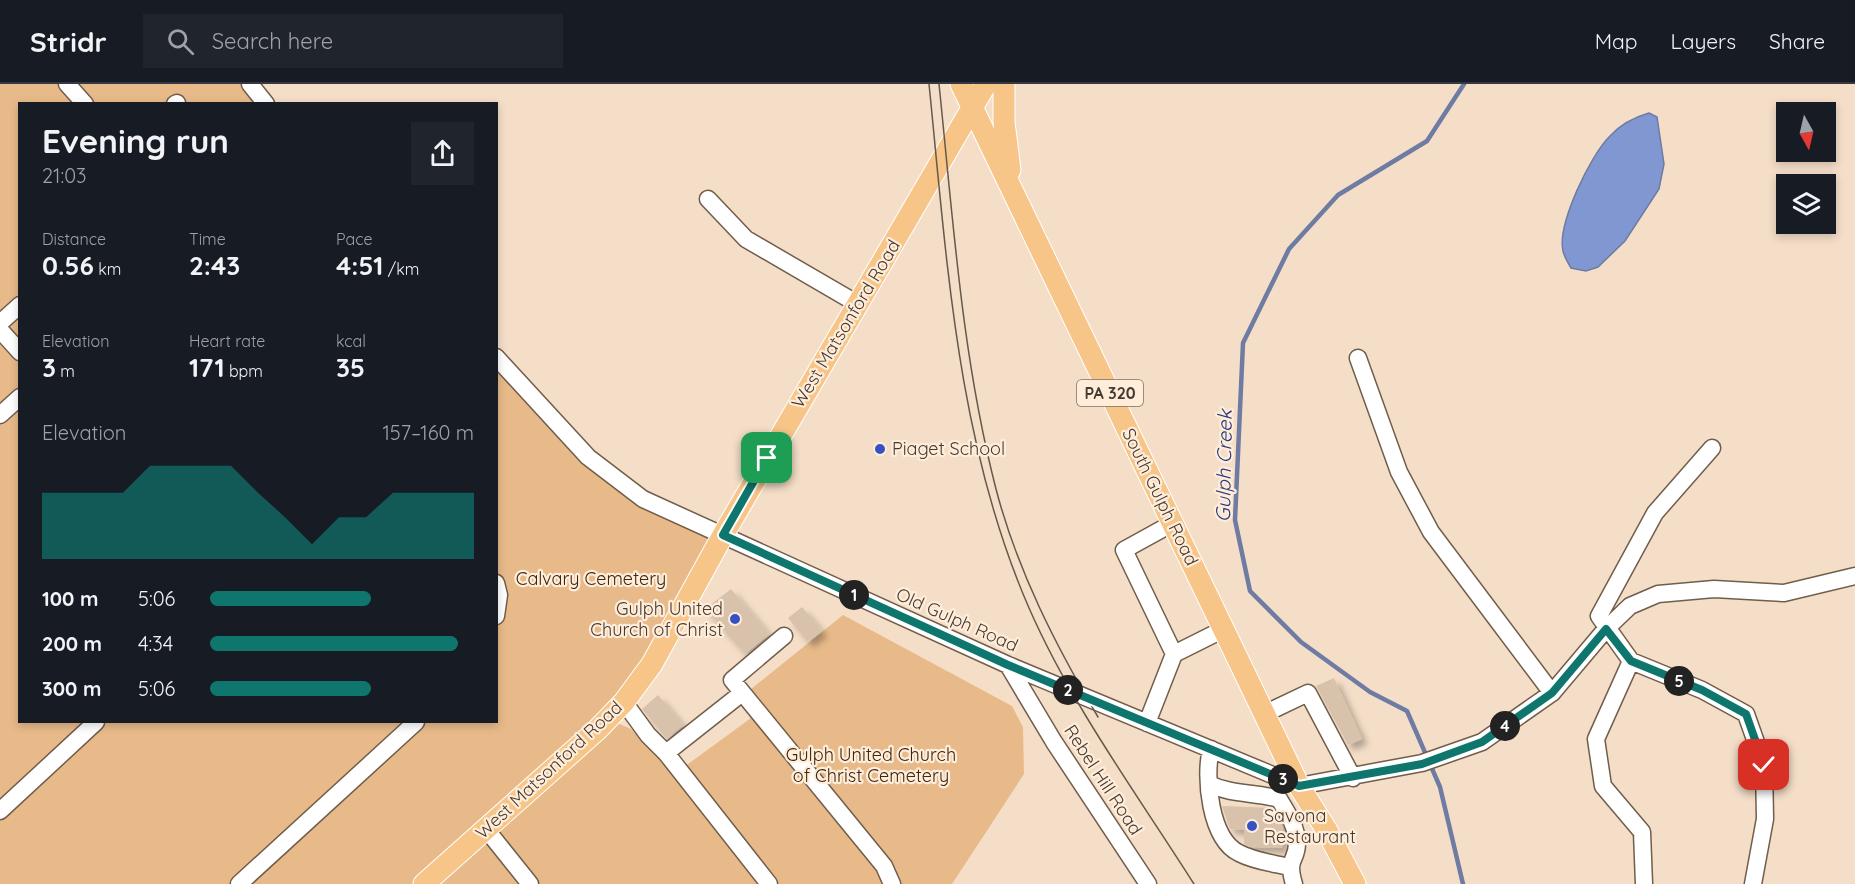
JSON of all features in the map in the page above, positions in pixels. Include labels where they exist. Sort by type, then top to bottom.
[{"type":"main road","name":"PA 320","points":[[961,84],[973,107]]},
{"type":"main road","name":"West Matsonford Road","points":[[424,884],[624,702],[652,664],[856,303],[986,84]]},
{"type":"main road","points":[[1004,84],[1004,122],[1013,191]]},
{"type":"main road","name":"South Gulph Road","points":[[973,107],[1299,786],[1326,829],[1355,884]]},
{"type":"street","points":[[67,84],[83,102]]},
{"type":"street","points":[[250,84],[264,102]]},
{"type":"street","points":[[708,199],[746,239],[856,303]]},
{"type":"street","points":[[0,323],[18,307]]},
{"type":"street","points":[[0,330],[18,350]]},
{"type":"street","points":[[1358,358],[1399,472],[1431,532],[1552,693]]},
{"type":"street","name":"Old Gulph Road","points":[[498,359],[588,457],[643,499],[1008,665],[1299,786]]},
{"type":"street","points":[[0,415],[18,399]]},
{"type":"street","points":[[1712,448],[1655,513],[1599,616],[1606,629],[1631,661],[1702,690],[1746,714],[1764,765],[1765,819],[1753,884]]},
{"type":"street","points":[[1173,524],[1124,550],[1174,654]]},
{"type":"street","points":[[1299,786],[1422,764],[1482,742],[1552,693],[1606,629],[1630,606],[1658,594],[1714,589],[1784,593],[1855,576]]},
{"type":"street","points":[[1148,723],[1174,654],[1224,629]]},
{"type":"street","points":[[784,636],[732,680],[884,866],[892,884]]},
{"type":"street","points":[[1631,661],[1596,739],[1603,786],[1642,832],[1644,884]]},
{"type":"street","name":"Rebel Hill Road","points":[[1008,665],[1054,742],[1149,884]]},
{"type":"street","points":[[666,753],[742,693]]},
{"type":"street","points":[[1264,714],[1308,693],[1353,778]]},
{"type":"street","points":[[624,702],[769,884]]},
{"type":"street","points":[[0,811],[95,723]]},
{"type":"street","points":[[239,884],[415,723]]},
{"type":"street","points":[[1211,749],[1207,764],[1209,801],[1215,821],[1236,852],[1289,867]]},
{"type":"street","points":[[1209,784],[1226,792],[1264,795],[1279,799],[1289,814],[1298,845],[1289,867],[1294,884]]},
{"type":"street","points":[[486,829],[530,884]]},
{"type":"green space","name":"Calvary Cemetery","points":[[0,84],[250,84],[265,102],[18,102],[18,723],[498,723],[498,358],[621,484],[723,535],[652,664],[424,884],[0,884]]},
{"type":"green space","name":"Gulph United Church of Christ Cemetery","points":[[843,615],[1012,706],[1023,727],[1024,774],[952,884],[440,884],[617,723],[631,729],[647,745],[684,767],[766,707],[751,689]]},
{"type":"water","points":[[1649,113],[1657,117],[1664,164],[1659,189],[1625,241],[1598,267],[1586,271],[1571,268],[1564,253],[1565,224],[1585,173],[1602,145],[1614,132],[1628,122]]},
{"type":"building","name":"Gulph United Church of Christ","points":[[731,589],[769,634],[745,654],[705,609]]},
{"type":"building","points":[[802,607],[822,631],[808,642],[788,618]]},
{"type":"building","points":[[1334,678],[1362,739],[1348,745],[1316,686]]},
{"type":"building","points":[[658,695],[683,725],[667,739],[642,709]]},
{"type":"building","name":"Savona Restaurant","points":[[1222,806],[1272,808],[1283,828],[1282,848],[1251,847],[1244,844],[1244,830],[1230,829]]},
{"type":"waterway","name":"Gulph Creek","points":[[1463,884],[1440,787],[1407,711],[1370,692],[1301,642],[1250,591],[1235,520],[1243,343],[1289,249],[1338,195],[1427,141],[1464,84]]},
{"type":"tram line","points":[[929,84],[942,217],[959,350],[970,416],[1005,545],[1029,608],[1065,680],[1106,749],[1194,884]]},
{"type":"tram line","points":[[939,84],[967,339],[984,440],[996,489],[1026,578],[1067,663],[1098,717]]},
{"type":"place","name":"Piaget School","points":[[880,449]]},
{"type":"place","name":"Gulph United Church of Christ","points":[[735,619]]},
{"type":"place","name":"Savona Restaurant","points":[[1252,826]]},
{"type":"route","points":[[767,458],[723,535],[1008,665],[1299,786],[1422,764],[1482,742],[1552,693],[1606,629],[1631,661],[1702,690],[1746,714],[1764,765]]}]
